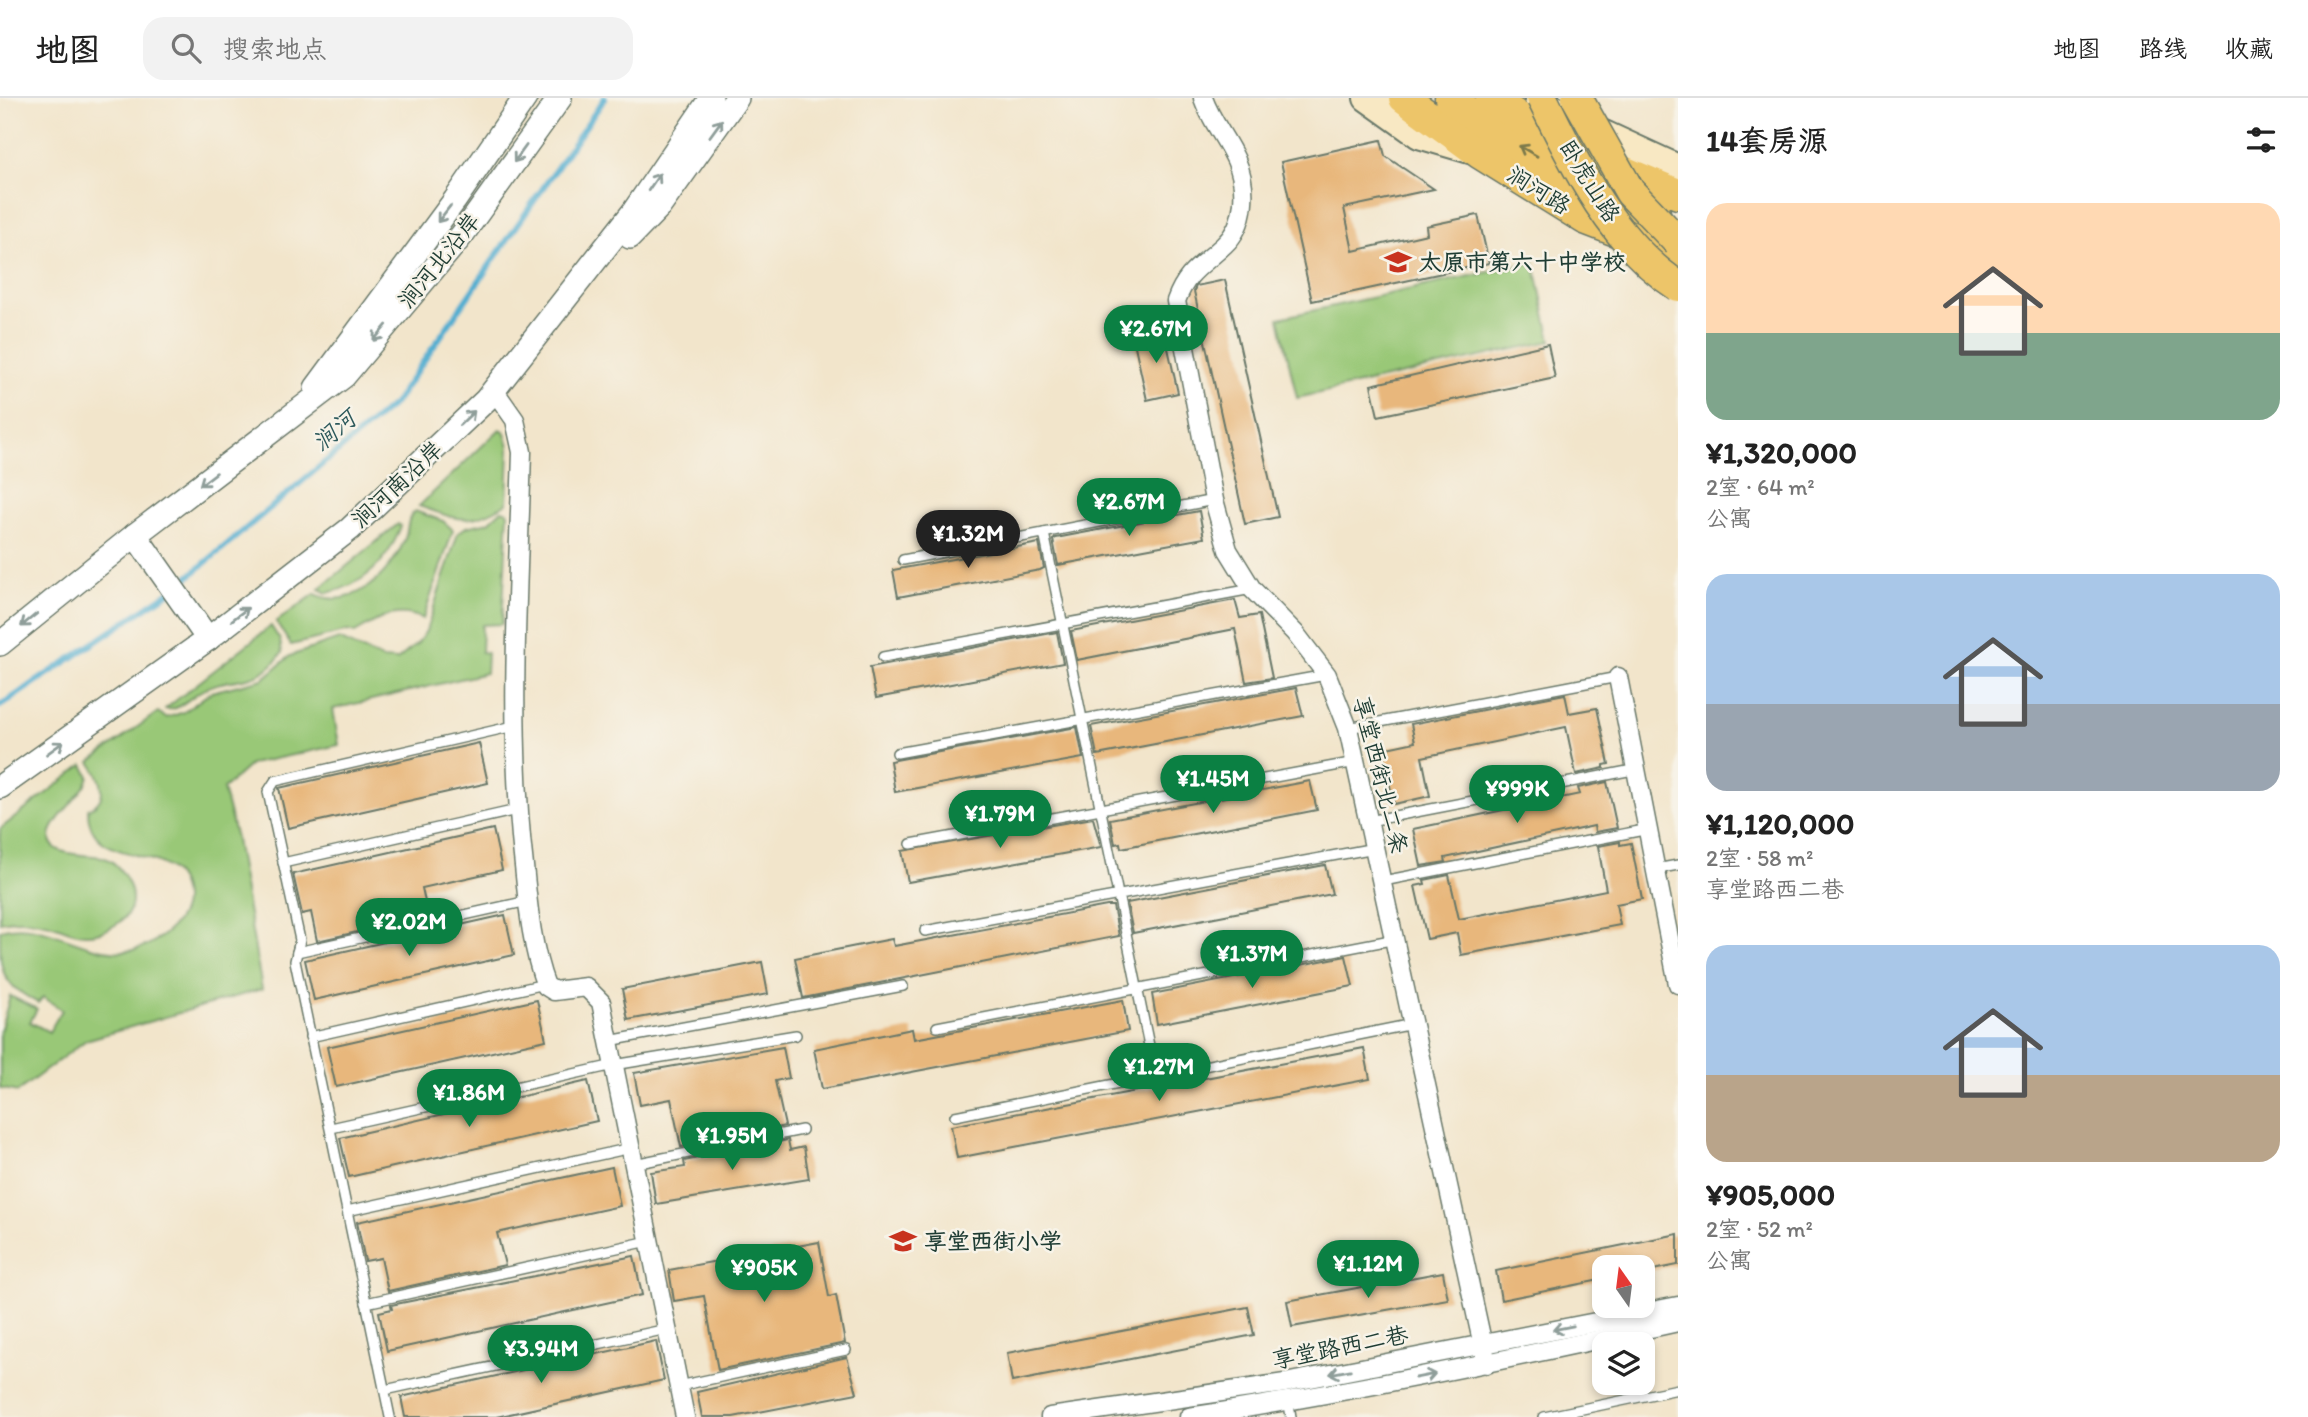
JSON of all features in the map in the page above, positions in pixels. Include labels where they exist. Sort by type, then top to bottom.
[{"type":"main road","name":"涧河路","points":[[1367,98],[1419,135],[1479,153]]},
{"type":"main road","name":"涧河路","points":[[1404,98],[1479,153],[1585,219],[1678,255]]},
{"type":"main road","name":"涧河路","points":[[1450,98],[1496,133],[1607,196],[1678,221]]},
{"type":"main road","points":[[1536,98],[1576,121],[1678,168]]},
{"type":"main road","name":"卧虎山路","points":[[1542,98],[1579,172],[1632,245],[1678,286]]},
{"type":"main road","name":"卧虎山路","points":[[1577,98],[1630,192],[1678,242]]},
{"type":"main road","points":[[1491,99],[1554,142],[1678,194]]},
{"type":"street","name":"涧河北沿岸","points":[[302,407],[455,200],[525,98]]},
{"type":"street","name":"涧河北沿岸","points":[[0,644],[136,549],[302,407],[344,376],[462,235],[560,98]]},
{"type":"street","name":"涧河南沿岸","points":[[0,787],[195,634],[350,530],[494,390],[634,211],[711,98]]},
{"type":"street","points":[[559,309],[660,206],[737,98]]},
{"type":"street","name":"享堂西街北二条","points":[[1203,98],[1210,119],[1237,162],[1243,195],[1242,219],[1233,237],[1191,271],[1176,301],[1214,500],[1228,550],[1252,589],[1295,633],[1327,675],[1348,728],[1415,1024],[1487,1364]]},
{"type":"street","points":[[494,390],[515,420],[522,452],[514,726],[517,810],[527,901],[545,984],[551,990],[578,987],[593,991],[601,1002],[679,1386],[682,1416]]},
{"type":"street","points":[[136,549],[195,634]]},
{"type":"street","points":[[1618,677],[1678,983]]},
{"type":"street","name":"享堂路西二巷","points":[[1050,1417],[1284,1383],[1678,1306]]},
{"type":"street","name":"享堂路西二巷","points":[[1189,1417],[1290,1409],[1678,1322]]},
{"type":"lane","points":[[904,560],[1214,500]]},
{"type":"lane","points":[[1044,533],[1155,1075]]},
{"type":"lane","points":[[883,657],[1252,589]]},
{"type":"lane","points":[[897,753],[1327,675]]},
{"type":"lane","points":[[1348,728],[1618,677]]},
{"type":"lane","points":[[390,1417],[310,1037],[295,961],[300,940],[267,796],[275,781],[514,726]]},
{"type":"lane","points":[[911,844],[1356,762]]},
{"type":"lane","points":[[1369,821],[1637,769]]},
{"type":"lane","points":[[283,863],[517,810]]},
{"type":"lane","points":[[1383,881],[1649,829]]},
{"type":"lane","points":[[925,931],[1375,848]]},
{"type":"lane","points":[[1656,869],[1678,864]]},
{"type":"lane","points":[[297,952],[527,901]]},
{"type":"lane","points":[[937,1027],[1396,939]]},
{"type":"lane","points":[[310,1037],[545,984]]},
{"type":"lane","points":[[609,1041],[903,986]]},
{"type":"lane","points":[[955,1116],[1415,1024]]},
{"type":"lane","points":[[331,1128],[614,1065],[796,1035]]},
{"type":"lane","points":[[347,1211],[632,1156],[802,1130]]},
{"type":"lane","points":[[366,1303],[649,1241]]},
{"type":"lane","points":[[384,1391],[667,1329]]},
{"type":"lane","points":[[679,1386],[846,1350]]},
{"type":"lane","points":[[1284,1383],[1290,1409]]},
{"type":"lane","points":[[1544,1417],[1678,1389]]},
{"type":"green space","points":[[1534,262],[1551,341],[1297,398],[1279,318]]},
{"type":"green space","points":[[500,429],[504,431],[509,446],[507,503],[482,516],[463,519],[419,506]]},
{"type":"green space","points":[[502,510],[508,512],[502,624],[482,625],[481,652],[487,653],[486,673],[333,709],[339,745],[251,764],[223,789],[235,834],[262,989],[86,1040],[17,1092],[0,1088],[0,1032],[10,996],[37,1009],[30,1022],[49,1032],[62,1010],[43,997],[38,1003],[9,982],[2,966],[0,930],[21,927],[104,950],[124,951],[146,946],[168,931],[182,912],[184,898],[179,879],[167,867],[117,850],[102,842],[92,829],[88,809],[100,800],[102,788],[98,774],[90,762],[158,712],[166,718],[184,712],[211,692],[263,679],[290,656],[339,639],[382,659],[397,660],[418,643],[426,631],[458,533],[466,527],[489,522]]},
{"type":"green space","points":[[415,511],[443,521],[453,530],[423,619],[413,615],[396,614],[380,619],[355,633],[348,631],[291,645],[276,622],[315,594],[343,598],[356,594],[380,577],[398,553],[406,537],[410,517]]},
{"type":"green space","points":[[398,524],[401,526],[389,551],[364,578],[327,593],[319,589]]},
{"type":"green space","points":[[271,626],[280,640],[282,653],[272,665],[252,677],[211,686],[178,707],[165,709]]},
{"type":"green space","points":[[83,765],[89,776],[86,784],[57,821],[50,840],[60,851],[102,857],[113,863],[130,886],[132,899],[128,913],[116,925],[92,934],[78,933],[37,921],[0,922],[0,829]]},
{"type":"building","points":[[1381,140],[1385,156],[1434,189],[1344,208],[1353,251],[1427,234],[1426,226],[1478,215],[1489,263],[1312,301],[1281,162]]},
{"type":"building","points":[[1225,280],[1278,517],[1245,524],[1194,291],[1196,286]]},
{"type":"building","points":[[1164,330],[1178,393],[1147,400],[1133,337]]},
{"type":"building","points":[[1548,344],[1555,378],[1378,416],[1371,385]]},
{"type":"building","points":[[1199,511],[1204,538],[1058,565],[1053,540],[1056,538]]},
{"type":"building","points":[[1039,543],[1044,568],[1040,570],[898,597],[893,570]]},
{"type":"building","points":[[1235,600],[1240,618],[1259,615],[1272,678],[1246,682],[1235,629],[1077,660],[1071,631]]},
{"type":"building","points":[[1057,632],[1063,663],[876,698],[870,667]]},
{"type":"building","points":[[1296,688],[1303,716],[1097,755],[1091,726]]},
{"type":"building","points":[[1565,694],[1569,713],[1597,708],[1609,764],[1604,765],[1604,768],[1576,774],[1566,727],[1422,757],[1430,796],[1394,804],[1382,749],[1415,742],[1411,724]]},
{"type":"building","points":[[1077,727],[1083,758],[895,792],[890,761]]},
{"type":"building","points":[[479,743],[488,783],[288,828],[279,788]]},
{"type":"building","points":[[1310,781],[1317,810],[1121,848],[1120,843],[1115,844],[1110,819]]},
{"type":"building","points":[[1607,782],[1617,828],[1595,832],[1594,826],[1445,858],[1446,862],[1421,866],[1413,829],[1580,794],[1578,788]]},
{"type":"building","points":[[1093,818],[1101,847],[908,882],[902,851]]},
{"type":"building","points":[[493,829],[502,870],[422,888],[428,916],[317,941],[311,912],[302,914],[293,874]]},
{"type":"building","points":[[1620,842],[1620,845],[1631,843],[1642,899],[1616,904],[1620,925],[1461,955],[1457,933],[1427,939],[1415,886],[1425,884],[1424,880],[1449,875],[1459,919],[1606,890],[1598,846]]},
{"type":"building","points":[[1325,865],[1332,894],[1133,933],[1127,903]]},
{"type":"building","points":[[1113,906],[1119,936],[803,998],[795,958],[892,939],[894,946]]},
{"type":"building","points":[[505,915],[514,955],[314,1000],[305,960]]},
{"type":"building","points":[[1346,956],[1353,986],[1157,1024],[1152,994]]},
{"type":"building","points":[[762,962],[768,994],[628,1020],[622,989]]},
{"type":"building","points":[[537,1000],[546,1040],[336,1087],[327,1047]]},
{"type":"building","points":[[1123,1000],[1128,1031],[822,1089],[814,1049],[912,1029],[914,1039]]},
{"type":"building","points":[[783,1047],[789,1078],[775,1081],[785,1126],[681,1147],[671,1099],[640,1105],[634,1073]]},
{"type":"building","points":[[1364,1048],[1370,1079],[957,1158],[951,1126]]},
{"type":"building","points":[[588,1081],[597,1121],[349,1177],[340,1138]]},
{"type":"building","points":[[788,1140],[790,1150],[804,1147],[809,1179],[656,1204],[651,1172],[685,1167],[684,1161]]},
{"type":"building","points":[[612,1167],[620,1206],[497,1233],[505,1265],[388,1291],[381,1258],[365,1261],[357,1222]]},
{"type":"building","points":[[1678,1234],[1678,1265],[1656,1269],[1656,1255],[1592,1255],[1592,1282],[1501,1300],[1496,1271]]},
{"type":"building","points":[[819,1242],[829,1297],[836,1295],[845,1343],[718,1370],[704,1296],[674,1301],[669,1270]]},
{"type":"building","points":[[634,1256],[642,1295],[387,1351],[379,1312],[392,1309],[391,1305]]},
{"type":"building","points":[[1443,1272],[1448,1299],[1292,1327],[1287,1301]]},
{"type":"building","points":[[1248,1307],[1254,1335],[1012,1382],[1007,1353]]},
{"type":"building","points":[[656,1341],[664,1380],[496,1417],[405,1417],[401,1397]]},
{"type":"building","points":[[847,1357],[857,1393],[733,1417],[702,1417],[697,1392]]},
{"type":"waterway","name":"涧河","points":[[0,706],[174,589],[394,404],[605,98]]},
{"type":"place","name":"太原市第六十中学校","points":[[1398,262]]},
{"type":"place","name":"享堂西街小学","points":[[903,1241]]}]
